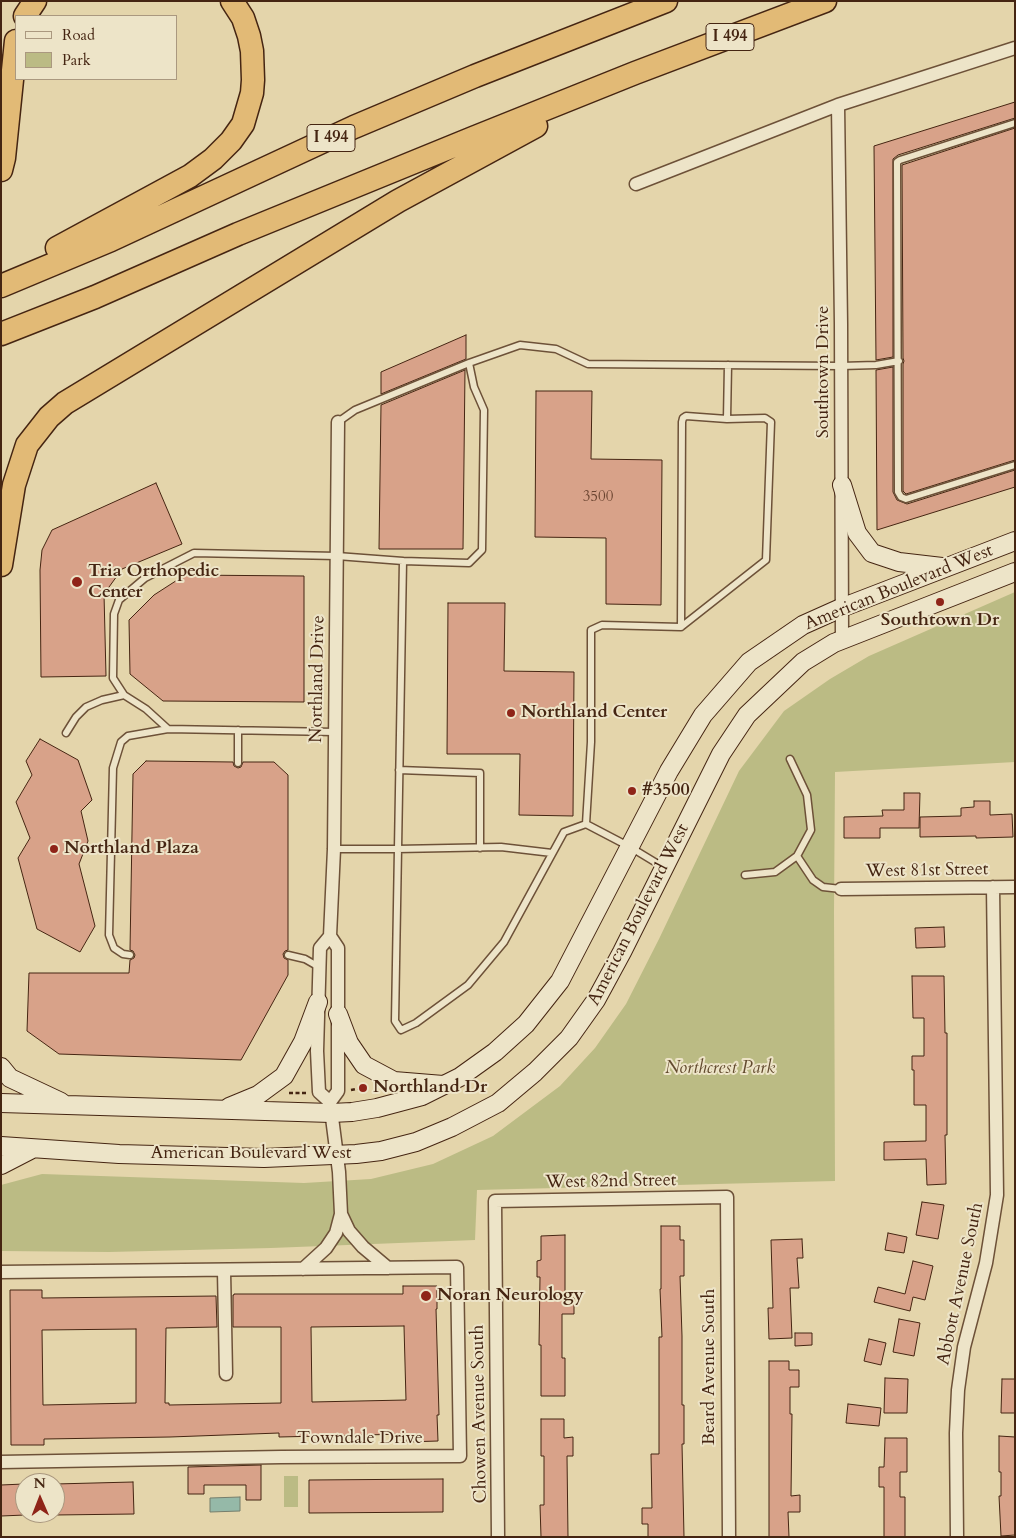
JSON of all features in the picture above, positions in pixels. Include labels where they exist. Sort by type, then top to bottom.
[{"type":"highway","points":[[26,15],[35,1]]},
{"type":"highway","points":[[1,274],[75,240],[190,176],[213,159],[231,141],[243,124],[252,93],[253,80],[252,52],[249,36],[242,18],[232,1]]},
{"type":"highway","name":"I 494","points":[[1,286],[111,240],[354,127],[666,1]]},
{"type":"highway","name":"I 494","points":[[1,334],[95,297],[358,184],[635,73],[825,1]]},
{"type":"highway","points":[[1,170],[4,158],[15,50]]},
{"type":"highway","points":[[1,565],[14,485],[27,445],[48,418],[65,403],[398,201],[635,73]]},
{"type":"main road","points":[[842,485],[857,533],[872,553],[899,562],[945,568]]},
{"type":"main road","name":"American Boulevard West","points":[[1,1103],[222,1110],[331,1107],[352,1112],[377,1108],[422,1096],[460,1077],[501,1047],[526,1024],[560,981],[669,771],[703,715],[749,662],[802,625],[841,608],[1015,541]]},
{"type":"main road","name":"American Boulevard West","points":[[1,1146],[119,1154],[264,1158],[338,1155],[381,1151],[416,1142],[452,1127],[498,1103],[535,1072],[568,1038],[596,1000],[721,754],[747,715],[803,662],[834,643],[1015,572]]},
{"type":"main road","points":[[222,1110],[258,1095],[284,1076],[303,1042],[318,1002]]},
{"type":"main road","points":[[338,1014],[349,1043],[364,1065],[394,1081],[443,1085]]},
{"type":"main road","points":[[1,1067],[10,1078],[68,1105]]},
{"type":"main road","points":[[1,1165],[32,1149]]},
{"type":"street","points":[[636,184],[838,105],[1015,48]]},
{"type":"street","name":"Southtown Drive","points":[[838,105],[842,640]]},
{"type":"street","name":"Northland Drive","points":[[331,1107],[338,1091],[338,948],[330,936],[334,849],[338,422]]},
{"type":"street","name":"Abbott Avenue South","points":[[957,1537],[956,1433],[958,1390],[964,1347],[986,1263],[997,1195],[993,887]]},
{"type":"street","name":"West 81st Street","points":[[840,889],[1015,887]]},
{"type":"street","name":"Northland Drive","points":[[330,936],[320,948],[316,1051],[319,1092],[331,1107],[338,1155]]},
{"type":"street","points":[[303,1269],[326,1248],[336,1233],[341,1214],[338,1155]]},
{"type":"street","name":"West 82nd Street","points":[[495,1201],[727,1197]]},
{"type":"street","name":"Beard Avenue South","points":[[727,1197],[729,1537]]},
{"type":"street","name":"Chowen Avenue South","points":[[495,1201],[498,1537]]},
{"type":"street","points":[[341,1214],[349,1231],[363,1247],[388,1268]]},
{"type":"street","name":"Towndale Drive","points":[[1,1272],[457,1267],[460,1456],[1,1462]]},
{"type":"street","points":[[224,1270],[226,1374]]},
{"type":"lane","points":[[1015,123],[897,162],[898,492],[901,497],[906,499],[1015,465]]},
{"type":"lane","points":[[338,422],[355,410],[469,363],[520,345],[556,349],[588,364],[841,366],[876,365],[898,361]]},
{"type":"lane","points":[[168,729],[146,709],[124,695],[113,678],[114,614],[119,600],[144,578],[194,553],[337,556],[469,563],[482,550],[484,410],[474,387],[469,363]]},
{"type":"lane","points":[[727,419],[728,365]]},
{"type":"lane","points":[[586,824],[591,742],[591,630],[602,625],[681,627],[766,560],[772,422],[765,418],[727,419],[686,416],[683,418],[681,627]]},
{"type":"lane","points":[[403,561],[395,1022],[401,1030],[416,1023],[468,985],[504,942],[564,832],[586,824],[630,847],[664,868]]},
{"type":"lane","points":[[66,733],[76,717],[86,707],[102,700],[124,695]]},
{"type":"lane","points":[[130,955],[123,954],[114,948],[109,935],[113,768],[120,742],[128,736],[168,729],[335,732]]},
{"type":"lane","points":[[238,730],[238,762]]},
{"type":"lane","points":[[745,875],[775,872],[797,856],[810,830],[808,795],[790,759]]},
{"type":"lane","points":[[399,770],[480,773],[480,848]]},
{"type":"lane","points":[[334,849],[397,850],[500,847],[552,853]]},
{"type":"lane","points":[[797,856],[813,880],[823,887],[840,889]]},
{"type":"lane","points":[[288,955],[305,959],[319,967]]},
{"type":"path","points":[[352,1091],[370,1086]]},
{"type":"path","points":[[282,1094],[307,1093]]},
{"type":"green space","name":"Northcrest Park","points":[[1015,592],[1015,762],[835,772],[835,1181],[477,1190],[475,1240],[109,1252],[1,1251],[1,1185],[42,1174],[304,1183],[371,1179],[433,1164],[493,1136],[560,1086],[595,1048],[626,1004],[739,771],[784,711],[830,679],[869,656]]},
{"type":"green space","points":[[284,1476],[298,1476],[298,1507],[284,1507]]},
{"type":"shaded area","points":[[240,1497],[240,1511],[210,1512],[210,1498]]},
{"type":"building","points":[[1015,102],[1015,118],[898,155],[893,159],[893,357],[876,360],[874,146]]},
{"type":"building","points":[[1015,128],[1015,460],[906,494],[903,491],[902,165]]},
{"type":"building","points":[[466,335],[466,359],[381,394],[381,372]]},
{"type":"building","points":[[893,367],[893,492],[897,500],[907,504],[1015,470],[1015,487],[877,530],[876,370]]},
{"type":"building","points":[[465,370],[463,549],[379,549],[381,405]]},
{"type":"building","points":[[536,391],[592,391],[591,459],[662,460],[661,605],[606,604],[606,538],[535,537]]},
{"type":"building","name":"Tria Orthopedic Center","points":[[156,483],[182,544],[122,569],[104,594],[106,676],[41,677],[40,570],[42,550],[52,530]]},
{"type":"building","points":[[185,575],[304,576],[304,702],[163,701],[130,674],[129,620],[154,595]]},
{"type":"building","name":"Northland Center","points":[[448,603],[505,603],[504,671],[574,672],[573,816],[519,815],[520,754],[447,754]]},
{"type":"building","name":"Northland Plaza","points":[[40,739],[78,760],[92,800],[81,811],[88,841],[79,864],[95,926],[80,952],[37,929],[18,858],[30,838],[16,802],[32,775],[26,761]]},
{"type":"building","points":[[146,761],[233,762],[234,766],[238,768],[241,767],[243,762],[274,762],[288,775],[288,950],[283,954],[284,958],[288,960],[288,975],[241,1060],[59,1054],[27,1031],[29,973],[129,973],[130,960],[135,955],[130,950],[133,774]]},
{"type":"building","points":[[904,793],[920,793],[919,828],[880,828],[880,838],[844,838],[844,817],[883,816],[882,810],[904,810]]},
{"type":"building","points":[[974,801],[990,801],[990,815],[1012,814],[1013,837],[920,837],[920,817],[961,816],[961,808],[974,807]]},
{"type":"building","points":[[944,927],[945,947],[916,948],[915,928]]},
{"type":"building","points":[[912,976],[944,976],[945,1033],[947,1033],[946,1184],[927,1185],[926,1159],[884,1160],[884,1142],[926,1141],[926,1105],[914,1105],[912,1056],[924,1056],[924,1018],[913,1018]]},
{"type":"building","points":[[922,1202],[944,1205],[938,1239],[916,1235]]},
{"type":"building","points":[[661,1226],[680,1226],[680,1240],[684,1240],[684,1276],[680,1276],[682,1405],[684,1405],[684,1444],[682,1444],[684,1537],[648,1537],[648,1524],[642,1524],[642,1508],[652,1508],[651,1454],[659,1454],[659,1337],[662,1337],[660,1289]]},
{"type":"building","points":[[888,1233],[907,1237],[904,1253],[885,1250]]},
{"type":"building","points":[[565,1235],[565,1297],[574,1298],[574,1314],[562,1314],[562,1358],[565,1358],[565,1396],[541,1396],[541,1345],[539,1345],[540,1277],[537,1277],[537,1261],[541,1260],[541,1236]]},
{"type":"building","points":[[802,1239],[803,1258],[797,1258],[799,1288],[790,1288],[792,1338],[769,1339],[768,1308],[773,1308],[771,1240]]},
{"type":"building","points":[[913,1261],[933,1266],[925,1300],[913,1297],[910,1311],[874,1302],[878,1287],[905,1294]]},
{"type":"building","points":[[403,1286],[437,1286],[438,1441],[406,1442],[406,1434],[279,1437],[279,1433],[44,1439],[44,1445],[11,1445],[10,1290],[42,1290],[42,1298],[216,1296],[217,1327],[166,1328],[165,1403],[169,1403],[169,1405],[281,1403],[281,1327],[233,1327],[234,1294],[403,1294]],"holes":[[[404,1326],[406,1400],[312,1402],[311,1327]],[[136,1329],[136,1403],[43,1405],[42,1330]]]},
{"type":"building","points":[[899,1319],[920,1323],[914,1356],[893,1352]]},
{"type":"building","points":[[795,1333],[812,1333],[812,1345],[795,1346]]},
{"type":"building","points":[[869,1339],[886,1343],[881,1365],[864,1361]]},
{"type":"building","points":[[769,1361],[789,1361],[789,1370],[799,1370],[799,1387],[790,1387],[790,1414],[792,1414],[791,1496],[800,1495],[800,1512],[788,1512],[789,1537],[769,1537]]},
{"type":"building","points":[[885,1378],[908,1379],[907,1413],[884,1413]]},
{"type":"building","points":[[1002,1379],[1015,1379],[1015,1413],[1001,1413]]},
{"type":"building","points":[[848,1404],[881,1408],[879,1426],[846,1423]]},
{"type":"building","points":[[541,1419],[564,1419],[564,1438],[573,1437],[573,1456],[567,1456],[568,1537],[541,1537],[540,1505],[544,1505],[544,1456],[541,1456]]},
{"type":"building","points":[[999,1436],[1015,1437],[1015,1535],[1001,1536]]},
{"type":"building","points":[[885,1438],[907,1438],[907,1472],[900,1472],[900,1497],[905,1497],[905,1537],[884,1537],[884,1487],[879,1487],[879,1467],[884,1467]]},
{"type":"building","points":[[261,1465],[261,1500],[246,1500],[246,1485],[204,1485],[204,1494],[188,1494],[188,1467]]},
{"type":"building","points":[[443,1479],[443,1512],[309,1513],[309,1480]]},
{"type":"building","points":[[133,1482],[134,1514],[65,1515],[65,1484]]},
{"type":"building","points":[[15,1484],[15,1515],[1,1516],[1,1485]]},
{"type":"place","name":"Tria Orthopedic Center","points":[[77,582]]},
{"type":"place","name":"Southtown Dr","points":[[940,602]]},
{"type":"place","name":"Northland Center","points":[[511,713]]},
{"type":"place","name":"#3500","points":[[632,791]]},
{"type":"place","name":"Northland Plaza","points":[[54,849]]},
{"type":"place","name":"Northland Dr","points":[[363,1088]]},
{"type":"place","name":"Noran Neurology","points":[[426,1296]]}]
